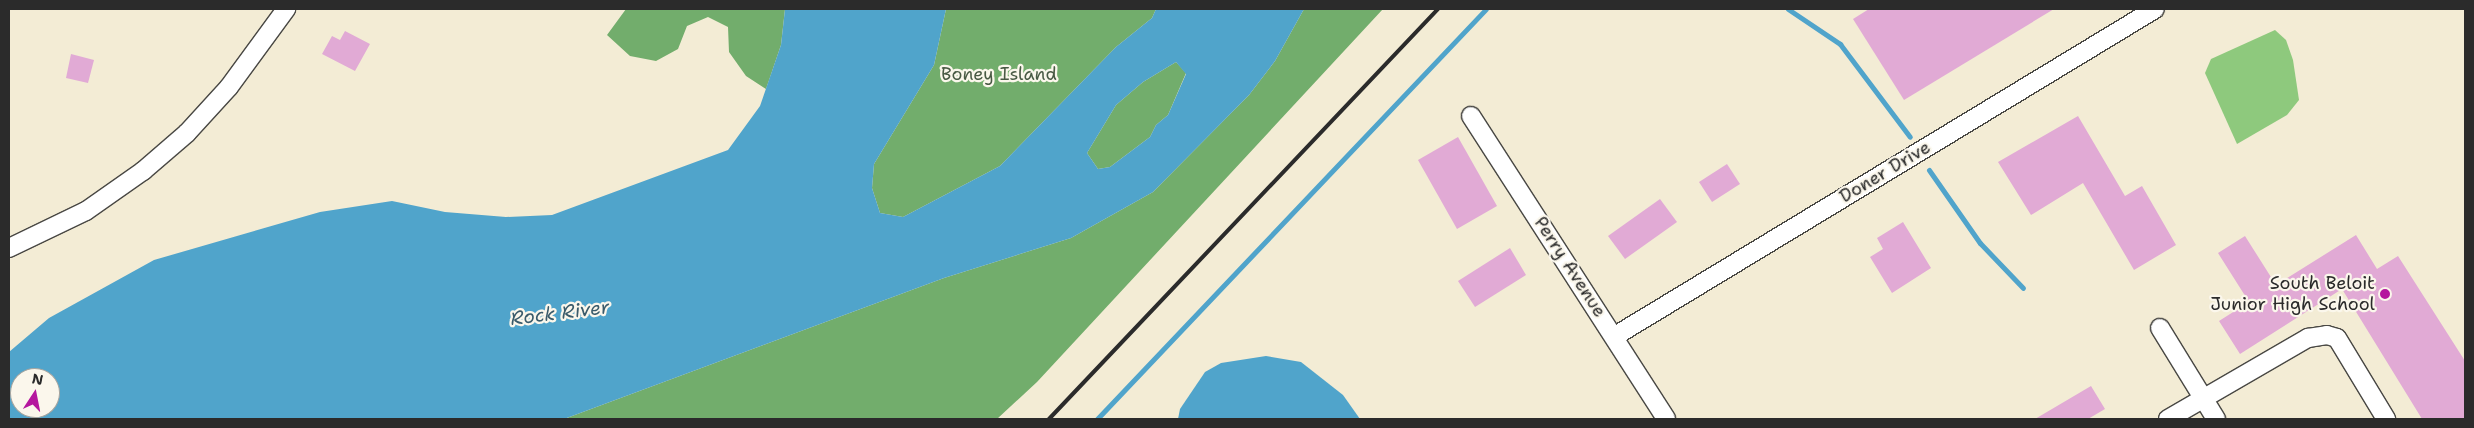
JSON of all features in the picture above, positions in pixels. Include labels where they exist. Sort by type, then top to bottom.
[{"type":"street","points":[[9,248],[86,211],[143,171],[187,133],[229,86],[286,9]]},
{"type":"street","name":"Doner Drive","points":[[1615,336],[2155,9]]},
{"type":"street","name":"Perry Avenue","points":[[1471,116],[1615,336],[1666,419]]},
{"type":"street","points":[[2160,328],[2216,419]]},
{"type":"street","points":[[2168,419],[2202,397],[2295,346],[2321,335],[2337,338],[2386,419]]},
{"type":"green space","points":[[626,9],[785,9],[781,45],[766,89],[746,76],[729,52],[728,27],[708,17],[687,26],[678,49],[656,61],[630,56],[607,35]]},
{"type":"green space","name":"Boney Island","points":[[946,9],[1156,9],[1152,18],[1116,47],[1000,166],[903,217],[880,213],[872,188],[874,164],[934,65]]},
{"type":"green space","points":[[1304,9],[1383,9],[1037,382],[997,419],[564,419],[944,278],[1071,238],[1153,192],[1249,95],[1275,61]]},
{"type":"green space","points":[[2275,30],[2286,40],[2293,60],[2299,100],[2287,115],[2237,144],[2205,73],[2211,59]]},
{"type":"green space","points":[[1176,62],[1186,73],[1168,115],[1156,125],[1150,137],[1110,167],[1098,169],[1087,153],[1116,105],[1143,82]]},
{"type":"water","name":"Rock River","points":[[785,9],[946,9],[934,65],[874,164],[872,188],[880,213],[903,217],[1000,166],[1116,47],[1152,18],[1156,9],[1304,9],[1275,61],[1249,95],[1153,192],[1071,238],[944,278],[564,419],[9,419],[9,352],[49,318],[154,260],[320,212],[392,201],[445,212],[506,217],[552,215],[728,150],[760,106],[781,45]],"holes":[[[1176,62],[1186,74],[1168,115],[1156,125],[1150,137],[1110,167],[1098,169],[1087,153],[1116,105],[1143,82]]]},
{"type":"water","points":[[1266,356],[1301,362],[1343,395],[1360,419],[1178,419],[1180,409],[1205,372],[1221,363]]},
{"type":"building","points":[[1869,9],[2054,9],[1904,100],[1853,19]]},
{"type":"building","points":[[345,31],[370,44],[355,71],[322,54],[332,36],[340,40]]},
{"type":"building","points":[[71,54],[94,60],[88,83],[66,78]]},
{"type":"building","points":[[2078,116],[2125,196],[2142,186],[2176,245],[2134,270],[2083,183],[2031,215],[1998,162]]},
{"type":"building","points":[[1458,137],[1497,206],[1457,229],[1418,160]]},
{"type":"building","points":[[1727,164],[1740,184],[1712,202],[1699,182]]},
{"type":"building","points":[[1660,199],[1677,222],[1625,259],[1608,236]]},
{"type":"building","points":[[1903,222],[1931,268],[1892,293],[1870,257],[1883,249],[1877,238]]},
{"type":"building","points":[[2356,235],[2377,269],[2398,256],[2465,361],[2465,419],[2422,419],[2342,289],[2240,354],[2219,321],[2249,302],[2218,253],[2245,236],[2276,285]]},
{"type":"building","points":[[1510,248],[1526,275],[1475,307],[1458,281]]},
{"type":"building","points":[[2091,386],[2105,409],[2088,419],[2035,419]]},
{"type":"waterway","points":[[1097,419],[1486,9]]},
{"type":"waterway","points":[[1788,9],[1840,44],[1910,137]]},
{"type":"waterway","points":[[1929,170],[1980,243],[2023,288]]},
{"type":"railway","points":[[1049,419],[1438,9]]},
{"type":"place","name":"South Beloit Junior High School","points":[[2385,294]]}]
